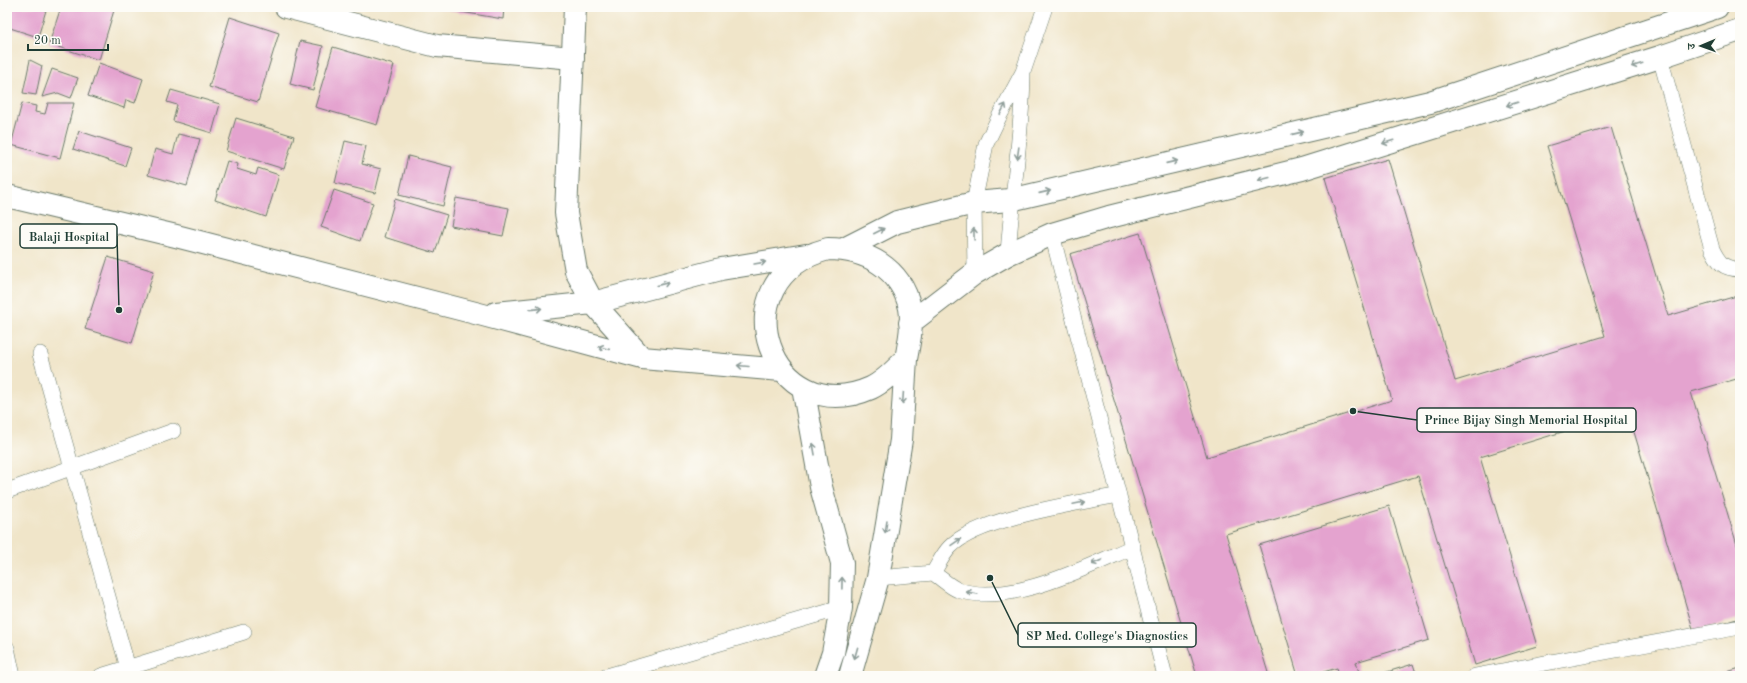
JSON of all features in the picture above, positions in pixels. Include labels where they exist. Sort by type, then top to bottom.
[{"type":"street","points":[[287,7],[437,46],[573,58]]},
{"type":"street","points":[[575,7],[566,213],[576,271],[593,303],[642,358]]},
{"type":"street","points":[[844,249],[897,222],[974,203],[1012,200],[1430,102],[1717,7]]},
{"type":"street","points":[[910,323],[975,273],[1008,254],[1052,234],[1110,217],[1302,170],[1660,58],[1740,30]]},
{"type":"street","points":[[7,196],[176,236],[483,315],[642,358],[782,370]]},
{"type":"street","points":[[483,315],[593,303],[721,269],[828,250],[844,249],[867,255],[887,268],[901,286],[910,308],[901,440],[878,578],[850,676]]},
{"type":"street","points":[[812,254],[792,265],[776,283],[767,304],[765,327],[770,350],[782,370],[803,387],[825,395],[849,395],[872,388],[906,360]]},
{"type":"street","points":[[803,387],[821,487],[842,563],[841,608],[833,653],[826,676]]},
{"type":"street","points":[[841,608],[870,603]]},
{"type":"lane","points":[[975,273],[974,203],[986,144],[1023,72],[1045,7]]},
{"type":"lane","points":[[1660,58],[1712,249],[1718,262],[1730,269],[1740,269]]},
{"type":"lane","points":[[1008,254],[1012,200],[1020,135],[1023,72]]},
{"type":"lane","points":[[1052,234],[1165,676]]},
{"type":"lane","points":[[40,354],[128,668]]},
{"type":"lane","points":[[7,491],[173,431]]},
{"type":"lane","points":[[933,573],[950,547],[974,531],[1028,514],[1119,495]]},
{"type":"lane","points":[[878,578],[933,573],[957,590],[981,594],[1004,593],[1041,584],[1070,574],[1133,547]]},
{"type":"lane","points":[[607,676],[841,608]]},
{"type":"lane","points":[[1475,676],[1740,627]]},
{"type":"lane","points":[[101,676],[244,632]]},
{"type":"lane","points":[[7,648],[13,676]]},
{"type":"building","points":[[7,7],[47,7],[38,37],[7,27]]},
{"type":"building","points":[[61,7],[115,7],[99,60],[49,44]]},
{"type":"building","points":[[431,7],[504,7],[503,19]]},
{"type":"building","points":[[230,17],[279,33],[258,102],[209,87]]},
{"type":"building","points":[[300,41],[323,46],[313,90],[290,84]]},
{"type":"building","points":[[333,47],[394,65],[377,125],[315,107]]},
{"type":"building","points":[[30,60],[42,66],[36,95],[23,93]]},
{"type":"building","points":[[99,63],[143,79],[135,103],[126,100],[124,108],[88,96]]},
{"type":"building","points":[[52,69],[78,78],[71,98],[58,93],[42,97]]},
{"type":"building","points":[[171,90],[220,104],[212,133],[173,121],[177,105],[167,102]]},
{"type":"building","points":[[22,103],[36,106],[35,112],[45,114],[48,103],[74,103],[60,158],[11,145]]},
{"type":"building","points":[[236,118],[294,136],[284,169],[226,151]]},
{"type":"building","points":[[1611,127],[1668,316],[1740,295],[1740,378],[1691,392],[1740,555],[1740,618],[1694,632],[1628,412],[1480,457],[1537,646],[1475,665],[1418,476],[1226,534],[1269,676],[1197,676],[1070,254],[1140,233],[1207,457],[1392,400],[1325,178],[1388,159],[1455,381],[1605,336],[1547,146]]},
{"type":"building","points":[[79,131],[131,148],[125,166],[73,149]]},
{"type":"building","points":[[178,134],[200,139],[187,186],[148,175],[155,149],[173,154]]},
{"type":"building","points":[[345,141],[366,146],[362,164],[381,169],[375,193],[335,183]]},
{"type":"building","points":[[408,156],[452,167],[443,206],[399,195]]},
{"type":"building","points":[[227,161],[238,164],[237,169],[256,175],[258,168],[279,175],[266,217],[215,200]]},
{"type":"building","points":[[334,190],[373,203],[360,241],[321,227]]},
{"type":"building","points":[[456,198],[509,208],[503,236],[451,226]]},
{"type":"building","points":[[395,199],[447,215],[435,253],[384,237]]},
{"type":"building","points":[[108,257],[154,271],[132,343],[85,329]]},
{"type":"building","points":[[1389,506],[1429,640],[1356,662],[1360,676],[1340,676],[1337,668],[1310,676],[1298,676],[1259,545]]},
{"type":"building","points":[[1413,664],[1417,676],[1374,676]]},
{"type":"building","points":[[1740,668],[1740,676],[1714,676]]},
{"type":"place","name":"Balaji Hospital","points":[[119,310]]},
{"type":"place","name":"Prince Bijay Singh Memorial Hospital","points":[[1353,411]]},
{"type":"place","name":"SP Med. College's Diagnostics","points":[[990,578]]}]
